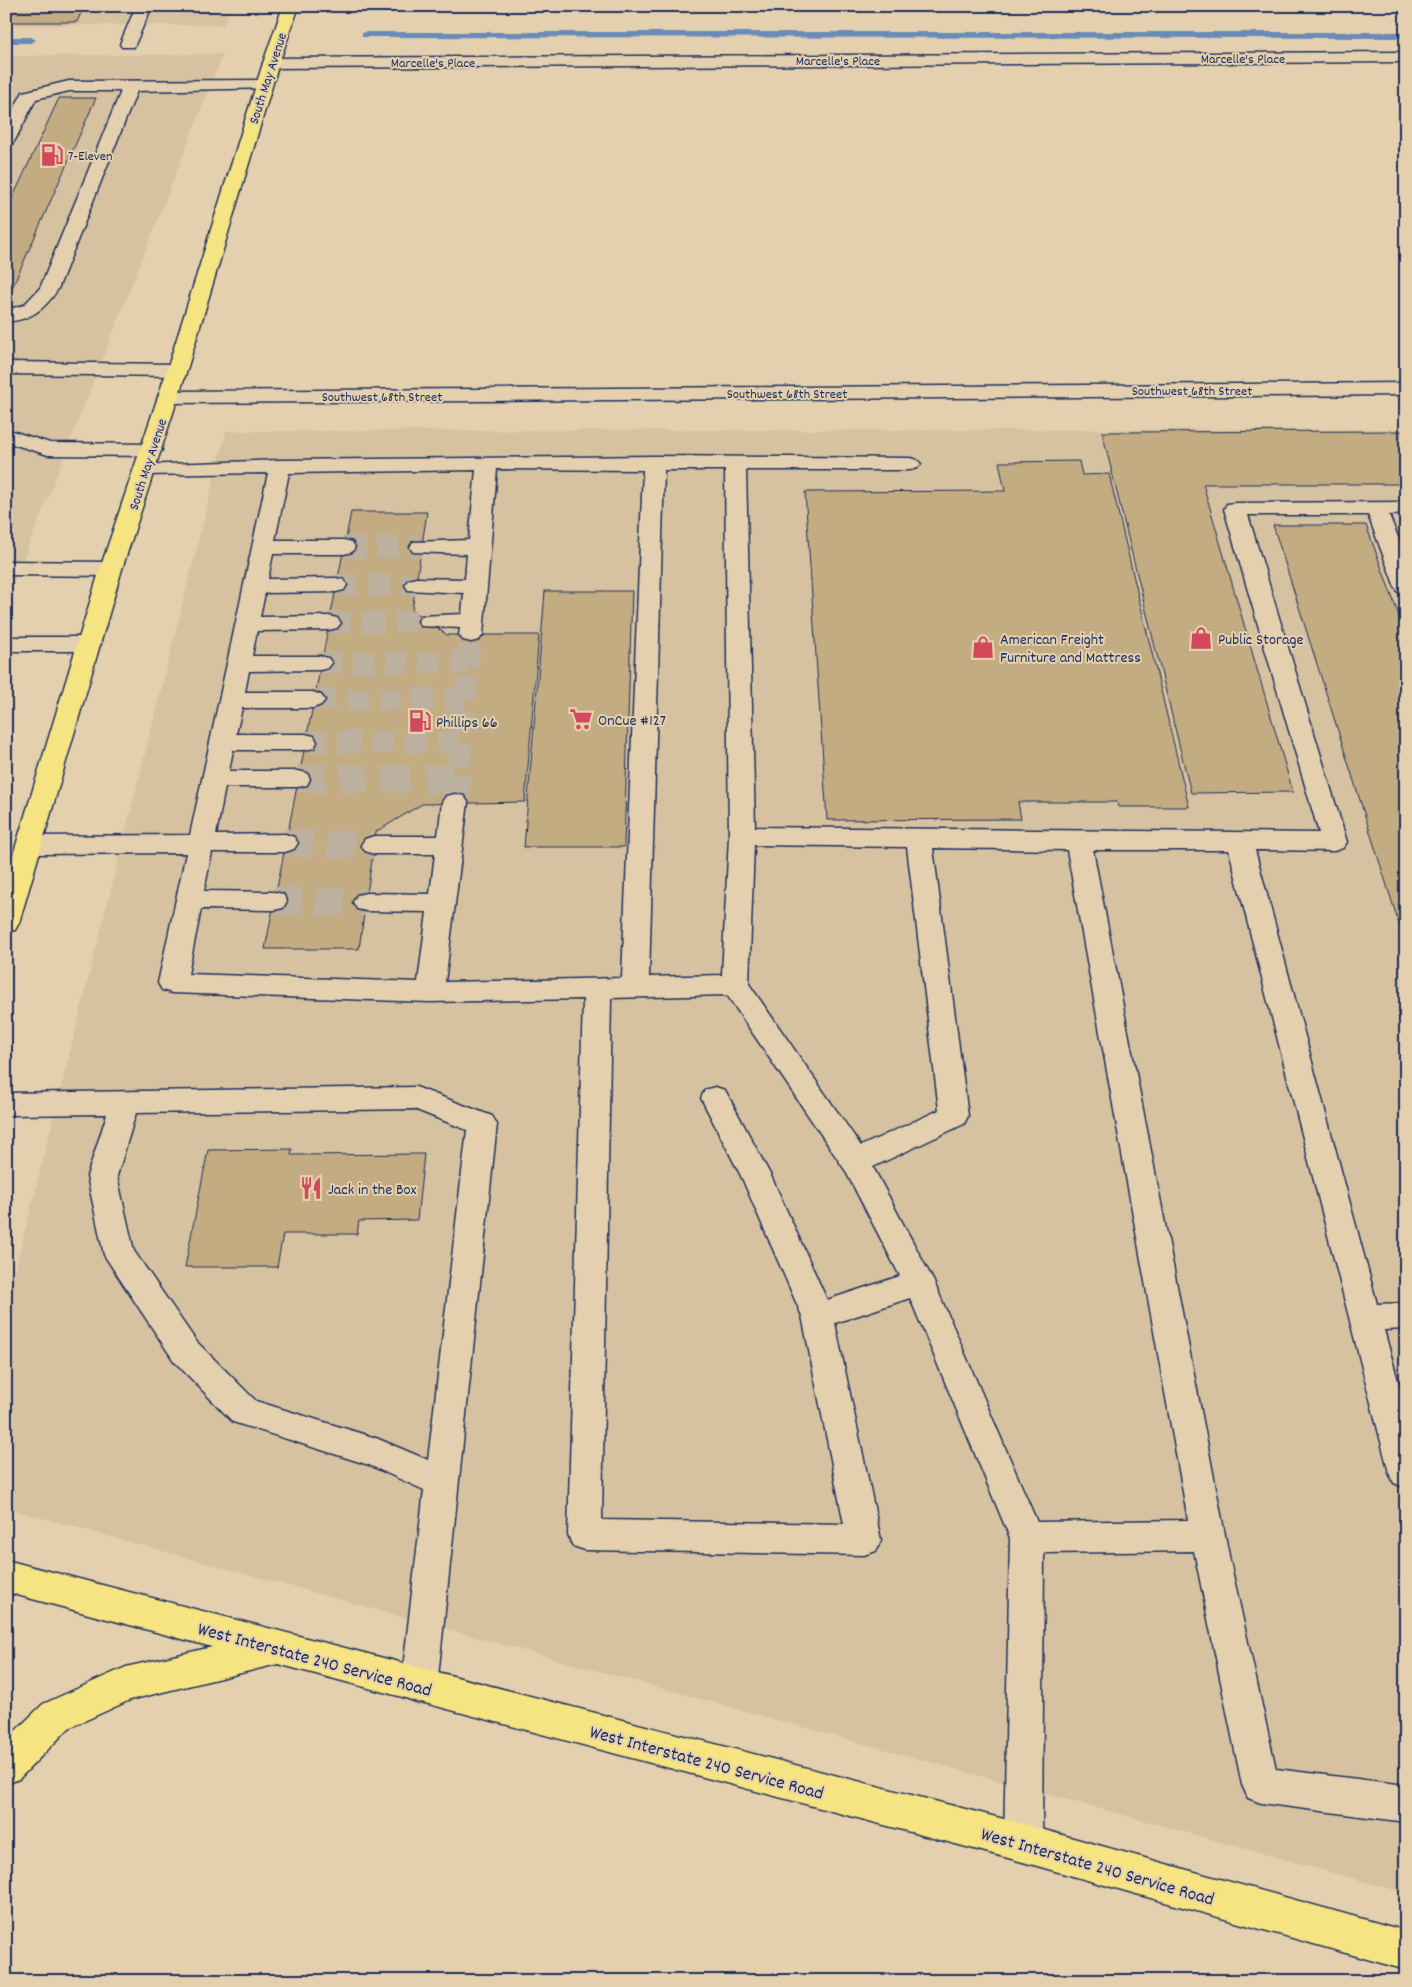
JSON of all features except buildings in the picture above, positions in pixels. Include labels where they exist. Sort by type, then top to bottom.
[{"type":"main road","name":"South May Avenue","points":[[6,923],[12,887],[31,845],[111,569],[149,459],[264,85],[291,6]]},
{"type":"main road","name":"West Interstate 240 Service Road","points":[[6,1576],[419,1686],[1023,1843],[1406,1951]]},
{"type":"main road","points":[[6,1766],[56,1716],[126,1684],[278,1648]]},
{"type":"street","points":[[128,44],[144,6]]},
{"type":"street","name":"Marcelle's Place","points":[[271,63],[1406,57]]},
{"type":"street","points":[[6,140],[29,96],[69,86],[264,85]]},
{"type":"street","points":[[6,316],[17,316],[36,307],[49,289],[131,86]]},
{"type":"street","points":[[6,368],[177,370]]},
{"type":"street","name":"Southwest 68th Street","points":[[168,398],[1406,389]]},
{"type":"street","points":[[6,435],[48,449],[149,459],[280,466],[654,462],[910,464]]},
{"type":"street","points":[[635,988],[654,462]]},
{"type":"street","points":[[736,462],[742,836],[735,985],[856,1162],[919,1282],[1028,1538],[1023,1843]]},
{"type":"street","points":[[429,621],[471,628],[487,463]]},
{"type":"street","points":[[280,466],[172,984],[430,992],[735,985]]},
{"type":"street","points":[[1376,508],[1406,587]]},
{"type":"street","points":[[742,836],[1078,842],[1334,842],[1235,509],[1406,508]]},
{"type":"street","points":[[263,548],[344,547]]},
{"type":"street","points":[[421,548],[479,548]]},
{"type":"street","points":[[6,568],[111,569]]},
{"type":"street","points":[[255,586],[336,585]]},
{"type":"street","points":[[416,585],[476,586]]},
{"type":"street","points":[[247,624],[328,623]]},
{"type":"street","points":[[6,644],[89,644]]},
{"type":"street","points":[[239,664],[320,663]]},
{"type":"street","points":[[231,700],[313,700]]},
{"type":"street","points":[[222,742],[305,742]]},
{"type":"street","points":[[215,779],[298,779]]},
{"type":"street","points":[[430,992],[455,802]]},
{"type":"street","points":[[856,1162],[954,1116],[920,838]]},
{"type":"street","points":[[1078,842],[1208,1535],[1261,1785],[1406,1804]]},
{"type":"street","points":[[1240,842],[1406,1473]]},
{"type":"street","points":[[31,845],[285,843]]},
{"type":"street","points":[[374,845],[450,845]]},
{"type":"street","points":[[189,900],[274,901]]},
{"type":"street","points":[[366,902],[442,903]]},
{"type":"street","points":[[596,988],[585,1535],[864,1540],[818,1316],[757,1178],[715,1098]]},
{"type":"street","points":[[6,1104],[124,1104],[416,1098],[482,1124],[419,1686]]},
{"type":"street","points":[[124,1104],[102,1176],[119,1255],[185,1351],[245,1412],[376,1453],[442,1482]]},
{"type":"street","points":[[818,1316],[919,1282]]},
{"type":"street","points":[[1365,1317],[1406,1316]]},
{"type":"street","points":[[1028,1538],[1208,1535]]},
{"type":"shaded area","points":[[6,6],[231,6],[224,25],[6,25]]},
{"type":"shaded area","points":[[223,54],[6,603],[6,56]]},
{"type":"shaded area","points":[[1406,429],[1406,1893],[6,1508],[6,1307],[226,431]]},
{"type":"waterway","points":[[366,35],[1406,35]]},
{"type":"waterway","points":[[6,40],[31,40]]},
{"type":"tunnel","points":[[344,547],[421,547]]},
{"type":"tunnel","points":[[336,585],[416,585]]},
{"type":"tunnel","points":[[329,623],[429,621]]},
{"type":"tunnel","points":[[459,765],[471,635]]},
{"type":"tunnel","points":[[320,663],[468,662]]},
{"type":"tunnel","points":[[313,700],[464,699]]},
{"type":"tunnel","points":[[305,742],[461,742]]},
{"type":"tunnel","points":[[455,802],[459,764]]},
{"type":"tunnel","points":[[298,779],[457,779]]},
{"type":"tunnel","points":[[285,843],[374,845]]},
{"type":"tunnel","points":[[274,901],[366,902]]},
{"type":"place","name":"7-Eleven","points":[[52,155]]},
{"type":"place","name":"Public Storage","points":[[1201,638]]},
{"type":"place","name":"American Freight Furniture and Mattress","points":[[983,647]]},
{"type":"place","name":"OnCue #127","points":[[581,719]]},
{"type":"place","name":"Phillips 66","points":[[420,721]]},
{"type":"place","name":"Jack in the Box","points":[[311,1188]]}]
